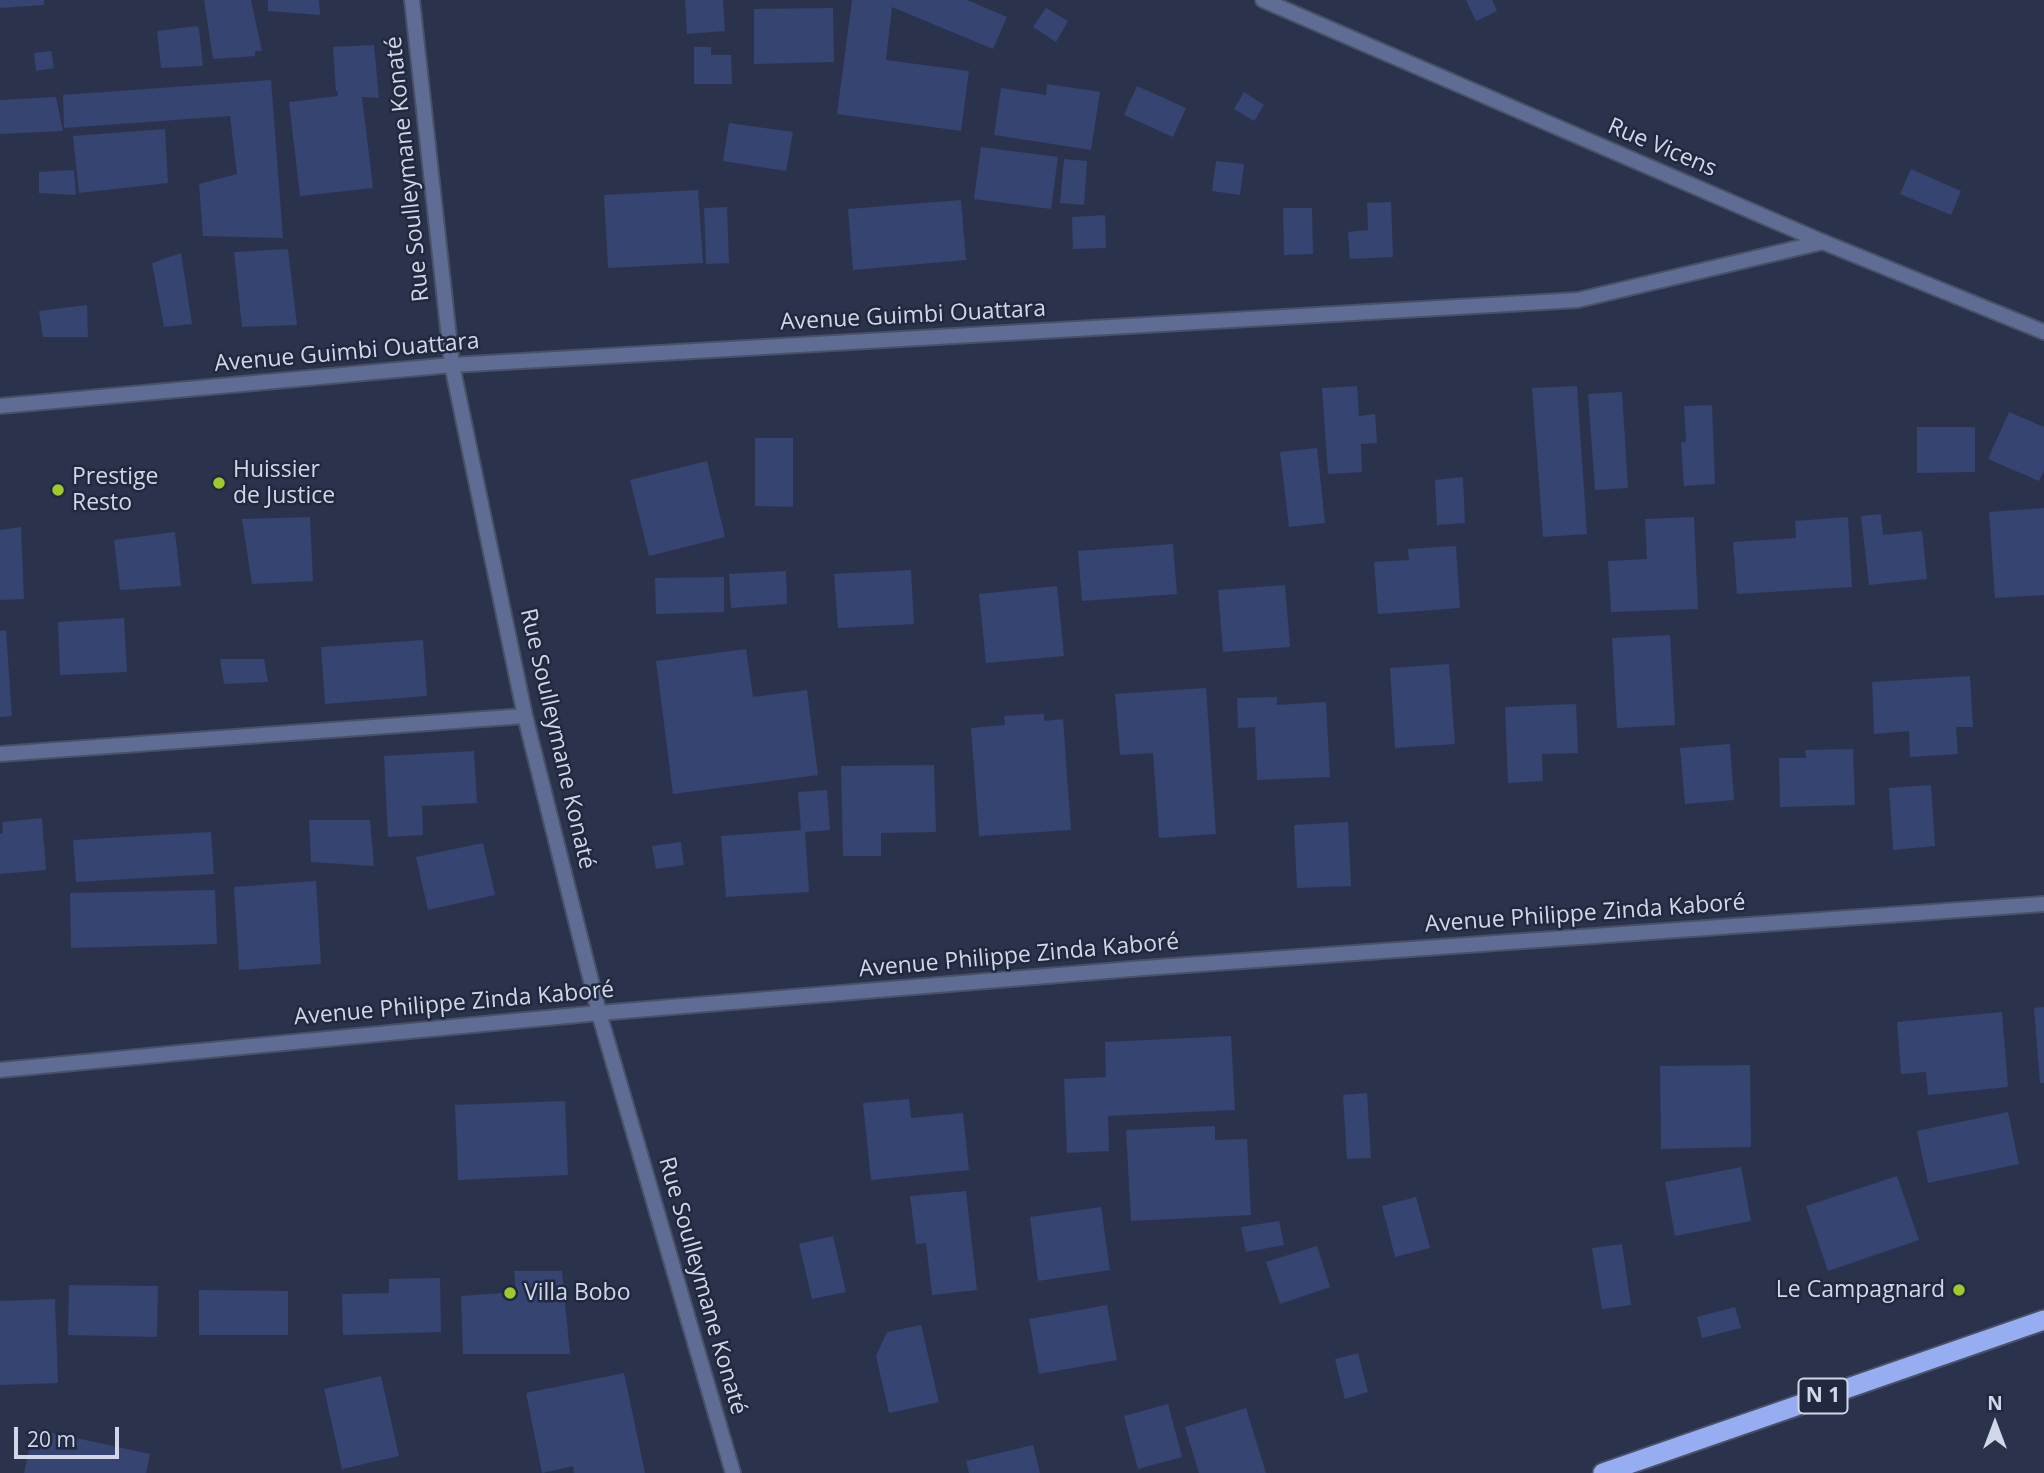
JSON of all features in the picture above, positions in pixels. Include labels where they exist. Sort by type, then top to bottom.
[{"type":"highway","name":"N 1","points":[[1603,1473],[2044,1320]]},
{"type":"street","name":"Rue Soulleymane Konaté","points":[[412,0],[452,365],[525,716],[599,1013],[733,1473]]},
{"type":"street","name":"Rue Vicens","points":[[1271,1],[1823,243],[2044,332]]},
{"type":"street","name":"Avenue Guimbi Ouattara","points":[[0,405],[452,365],[1578,300],[1823,243]]},
{"type":"street","points":[[0,754],[525,716]]},
{"type":"street","name":"Avenue Philippe Zinda Kaboré","points":[[0,1070],[599,1013],[1144,968],[2044,904]]},
{"type":"building","points":[[0,0],[44,0],[44,5],[0,8]]},
{"type":"building","points":[[204,0],[251,0],[262,51],[255,51],[255,56],[213,59]]},
{"type":"building","points":[[268,0],[319,0],[320,15],[268,11]]},
{"type":"building","points":[[685,0],[723,0],[725,31],[687,34]]},
{"type":"building","points":[[852,0],[967,0],[1007,17],[993,49],[892,7],[886,60],[969,71],[961,131],[837,114]]},
{"type":"building","points":[[1466,0],[1492,0],[1497,11],[1476,21]]},
{"type":"building","points":[[833,8],[834,62],[754,64],[754,9]]},
{"type":"building","points":[[1046,8],[1068,21],[1056,42],[1033,27]]},
{"type":"building","points":[[197,26],[203,66],[161,68],[157,31]]},
{"type":"building","points":[[374,45],[379,98],[362,97],[373,188],[300,196],[289,102],[338,96],[333,47]]},
{"type":"building","points":[[694,47],[711,47],[711,55],[731,55],[732,84],[694,84]]},
{"type":"building","points":[[51,51],[54,68],[36,71],[34,53]]},
{"type":"building","points":[[271,80],[283,238],[203,236],[199,184],[237,174],[230,116],[64,128],[63,95]]},
{"type":"building","points":[[1047,84],[1100,92],[1091,150],[994,135],[1001,88],[1046,95]]},
{"type":"building","points":[[1137,86],[1186,108],[1173,137],[1124,115]]},
{"type":"building","points":[[1244,92],[1264,105],[1254,121],[1234,109]]},
{"type":"building","points":[[56,97],[63,131],[0,134],[0,100]]},
{"type":"building","points":[[729,123],[793,132],[786,171],[723,161]]},
{"type":"building","points":[[165,129],[168,183],[79,193],[73,136]]},
{"type":"building","points":[[981,147],[1058,157],[1051,209],[974,199]]},
{"type":"building","points":[[1064,159],[1087,161],[1084,205],[1060,203]]},
{"type":"building","points":[[1216,161],[1244,164],[1240,195],[1212,191]]},
{"type":"building","points":[[1911,169],[1961,191],[1951,215],[1900,194]]},
{"type":"building","points":[[74,170],[76,195],[39,193],[39,172]]},
{"type":"building","points":[[698,190],[703,263],[608,268],[604,195]]},
{"type":"building","points":[[961,200],[966,260],[853,270],[848,209]]},
{"type":"building","points":[[1391,202],[1393,257],[1350,259],[1348,232],[1368,230],[1367,203]]},
{"type":"building","points":[[727,207],[729,263],[706,264],[704,208]]},
{"type":"building","points":[[1283,208],[1312,208],[1313,254],[1284,255]]},
{"type":"building","points":[[1105,215],[1106,248],[1073,249],[1072,217]]},
{"type":"building","points":[[288,249],[297,325],[242,327],[234,252]]},
{"type":"building","points":[[181,253],[192,324],[164,327],[152,263]]},
{"type":"building","points":[[87,305],[88,337],[43,337],[39,311]]},
{"type":"building","points":[[1357,386],[1359,416],[1375,414],[1377,443],[1361,444],[1362,472],[1328,474],[1322,388]]},
{"type":"building","points":[[1577,386],[1587,534],[1543,537],[1532,388]]},
{"type":"building","points":[[1622,392],[1628,488],[1595,490],[1588,394]]},
{"type":"building","points":[[1712,405],[1715,484],[1684,486],[1681,442],[1686,442],[1684,406]]},
{"type":"building","points":[[2009,412],[2044,427],[2044,470],[2039,481],[1988,459]]},
{"type":"building","points":[[1917,427],[1975,427],[1975,472],[1917,473]]},
{"type":"building","points":[[755,438],[793,438],[793,507],[755,506]]},
{"type":"building","points":[[1317,448],[1325,523],[1289,527],[1280,452]]},
{"type":"building","points":[[707,461],[725,537],[649,556],[630,480]]},
{"type":"building","points":[[1463,477],[1465,523],[1437,525],[1435,480]]},
{"type":"building","points":[[2044,508],[2044,595],[1995,598],[1989,512]]},
{"type":"building","points":[[1881,514],[1883,535],[1922,531],[1927,579],[1869,585],[1861,516]]},
{"type":"building","points":[[310,517],[313,581],[252,584],[242,519]]},
{"type":"building","points":[[1694,517],[1698,609],[1611,612],[1608,561],[1647,559],[1645,519]]},
{"type":"building","points":[[1848,517],[1852,587],[1737,594],[1733,542],[1796,538],[1795,521]]},
{"type":"building","points":[[21,527],[24,599],[0,600],[0,530]]},
{"type":"building","points":[[175,532],[181,586],[120,590],[114,540]]},
{"type":"building","points":[[1173,544],[1177,594],[1082,601],[1078,551]]},
{"type":"building","points":[[1456,546],[1460,608],[1378,614],[1374,562],[1409,560],[1408,549]]},
{"type":"building","points":[[911,570],[914,624],[838,628],[834,574]]},
{"type":"building","points":[[786,571],[787,604],[731,608],[729,574]]},
{"type":"building","points":[[724,577],[724,612],[656,614],[655,578]]},
{"type":"building","points":[[1285,585],[1290,647],[1223,652],[1218,590]]},
{"type":"building","points":[[1057,586],[1064,656],[986,663],[979,594]]},
{"type":"building","points":[[124,618],[127,672],[60,675],[58,622]]},
{"type":"building","points":[[6,630],[12,716],[0,717],[0,631]]},
{"type":"building","points":[[1670,635],[1675,725],[1617,728],[1612,638]]},
{"type":"building","points":[[423,640],[427,696],[325,704],[321,647]]},
{"type":"building","points":[[746,649],[753,697],[807,690],[818,775],[673,794],[656,661]]},
{"type":"building","points":[[220,659],[264,659],[268,682],[224,684]]},
{"type":"building","points":[[1449,664],[1455,744],[1395,748],[1390,668]]},
{"type":"building","points":[[1970,676],[1973,727],[1956,727],[1958,754],[1910,757],[1909,731],[1874,734],[1872,682]]},
{"type":"building","points":[[1206,688],[1216,834],[1159,838],[1153,753],[1120,755],[1115,694]]},
{"type":"building","points":[[1277,697],[1277,705],[1326,702],[1330,777],[1257,780],[1255,727],[1238,728],[1237,698]]},
{"type":"building","points":[[1576,704],[1578,753],[1542,754],[1543,781],[1508,783],[1505,707]]},
{"type":"building","points":[[1044,714],[1044,721],[1063,719],[1071,830],[979,836],[971,728],[1005,725],[1004,716]]},
{"type":"building","points":[[1730,744],[1734,800],[1685,804],[1680,748]]},
{"type":"building","points":[[1853,749],[1855,805],[1780,807],[1779,758],[1806,758],[1805,750]]},
{"type":"building","points":[[474,751],[477,803],[422,806],[423,835],[388,837],[384,756]]},
{"type":"building","points":[[934,765],[936,832],[881,833],[881,856],[843,856],[841,766]]},
{"type":"building","points":[[1931,785],[1935,846],[1893,850],[1889,788]]},
{"type":"building","points":[[827,790],[830,830],[805,832],[809,892],[726,897],[721,836],[801,830],[798,792]]},
{"type":"building","points":[[42,818],[46,870],[0,874],[2,822]]},
{"type":"building","points":[[309,820],[370,820],[374,866],[311,862]]},
{"type":"building","points":[[1348,822],[1351,886],[1297,888],[1294,825]]},
{"type":"building","points":[[211,832],[214,874],[76,882],[73,840]]},
{"type":"building","points":[[681,842],[684,865],[656,869],[652,846]]},
{"type":"building","points":[[483,843],[495,895],[428,910],[416,857]]},
{"type":"building","points":[[316,881],[321,964],[239,970],[234,887]]},
{"type":"building","points":[[215,890],[217,944],[71,948],[70,893]]},
{"type":"building","points":[[2044,1007],[2044,1083],[2040,1083],[2034,1008]]},
{"type":"building","points":[[2002,1012],[2008,1087],[1928,1095],[1926,1072],[1901,1074],[1897,1022]]},
{"type":"building","points":[[1231,1036],[1235,1110],[1108,1116],[1109,1151],[1067,1153],[1064,1079],[1106,1077],[1105,1042]]},
{"type":"building","points":[[1750,1065],[1751,1147],[1661,1149],[1660,1066]]},
{"type":"building","points":[[1367,1093],[1371,1158],[1347,1159],[1343,1095]]},
{"type":"building","points":[[909,1099],[911,1118],[963,1113],[969,1170],[871,1180],[863,1103]]},
{"type":"building","points":[[565,1101],[568,1175],[458,1180],[455,1105]]},
{"type":"building","points":[[2008,1112],[2019,1164],[1928,1183],[1917,1131]]},
{"type":"building","points":[[1215,1126],[1215,1140],[1247,1139],[1251,1215],[1131,1221],[1126,1130]]},
{"type":"building","points":[[1741,1167],[1751,1221],[1675,1236],[1665,1182]]},
{"type":"building","points":[[1897,1176],[1919,1240],[1828,1271],[1806,1206]]},
{"type":"building","points":[[966,1191],[977,1290],[932,1295],[926,1243],[916,1244],[910,1196]]},
{"type":"building","points":[[1416,1197],[1430,1248],[1395,1257],[1382,1206]]},
{"type":"building","points":[[1101,1207],[1110,1270],[1038,1281],[1030,1217]]},
{"type":"building","points":[[1279,1221],[1284,1245],[1246,1252],[1241,1227]]},
{"type":"building","points":[[833,1236],[846,1292],[812,1299],[799,1244]]},
{"type":"building","points":[[1622,1244],[1631,1305],[1602,1309],[1592,1248]]},
{"type":"building","points":[[1317,1246],[1330,1287],[1280,1304],[1266,1262]]},
{"type":"building","points":[[514,1271],[562,1271],[570,1354],[463,1354],[461,1296],[516,1292]]},
{"type":"building","points":[[440,1278],[441,1332],[343,1335],[342,1294],[389,1293],[389,1279]]},
{"type":"building","points":[[69,1285],[158,1286],[157,1337],[68,1335]]},
{"type":"building","points":[[199,1290],[288,1291],[288,1335],[199,1335]]},
{"type":"building","points":[[55,1299],[58,1383],[0,1385],[0,1301]]},
{"type":"building","points":[[1107,1305],[1117,1360],[1039,1374],[1029,1319]]},
{"type":"building","points":[[1735,1307],[1741,1328],[1702,1338],[1697,1317]]},
{"type":"building","points":[[921,1325],[939,1402],[889,1413],[876,1356],[887,1332]]},
{"type":"building","points":[[1358,1353],[1368,1392],[1345,1399],[1335,1359]]},
{"type":"building","points":[[624,1373],[645,1473],[574,1473],[573,1466],[542,1473],[526,1393]]},
{"type":"building","points":[[381,1376],[399,1456],[342,1469],[324,1389]]},
{"type":"building","points":[[1168,1404],[1182,1457],[1138,1469],[1124,1416]]},
{"type":"building","points":[[1246,1408],[1266,1473],[1199,1473],[1185,1427]]},
{"type":"building","points":[[34,1429],[150,1454],[146,1473],[24,1473]]},
{"type":"building","points":[[1033,1445],[1040,1473],[969,1473],[966,1461]]},
{"type":"place","name":"Huissier de Justice","points":[[219,483]]},
{"type":"place","name":"Prestige Resto","points":[[58,490]]},
{"type":"place","name":"Le Campagnard","points":[[1959,1290]]},
{"type":"place","name":"Villa Bobo","points":[[510,1293]]}]
